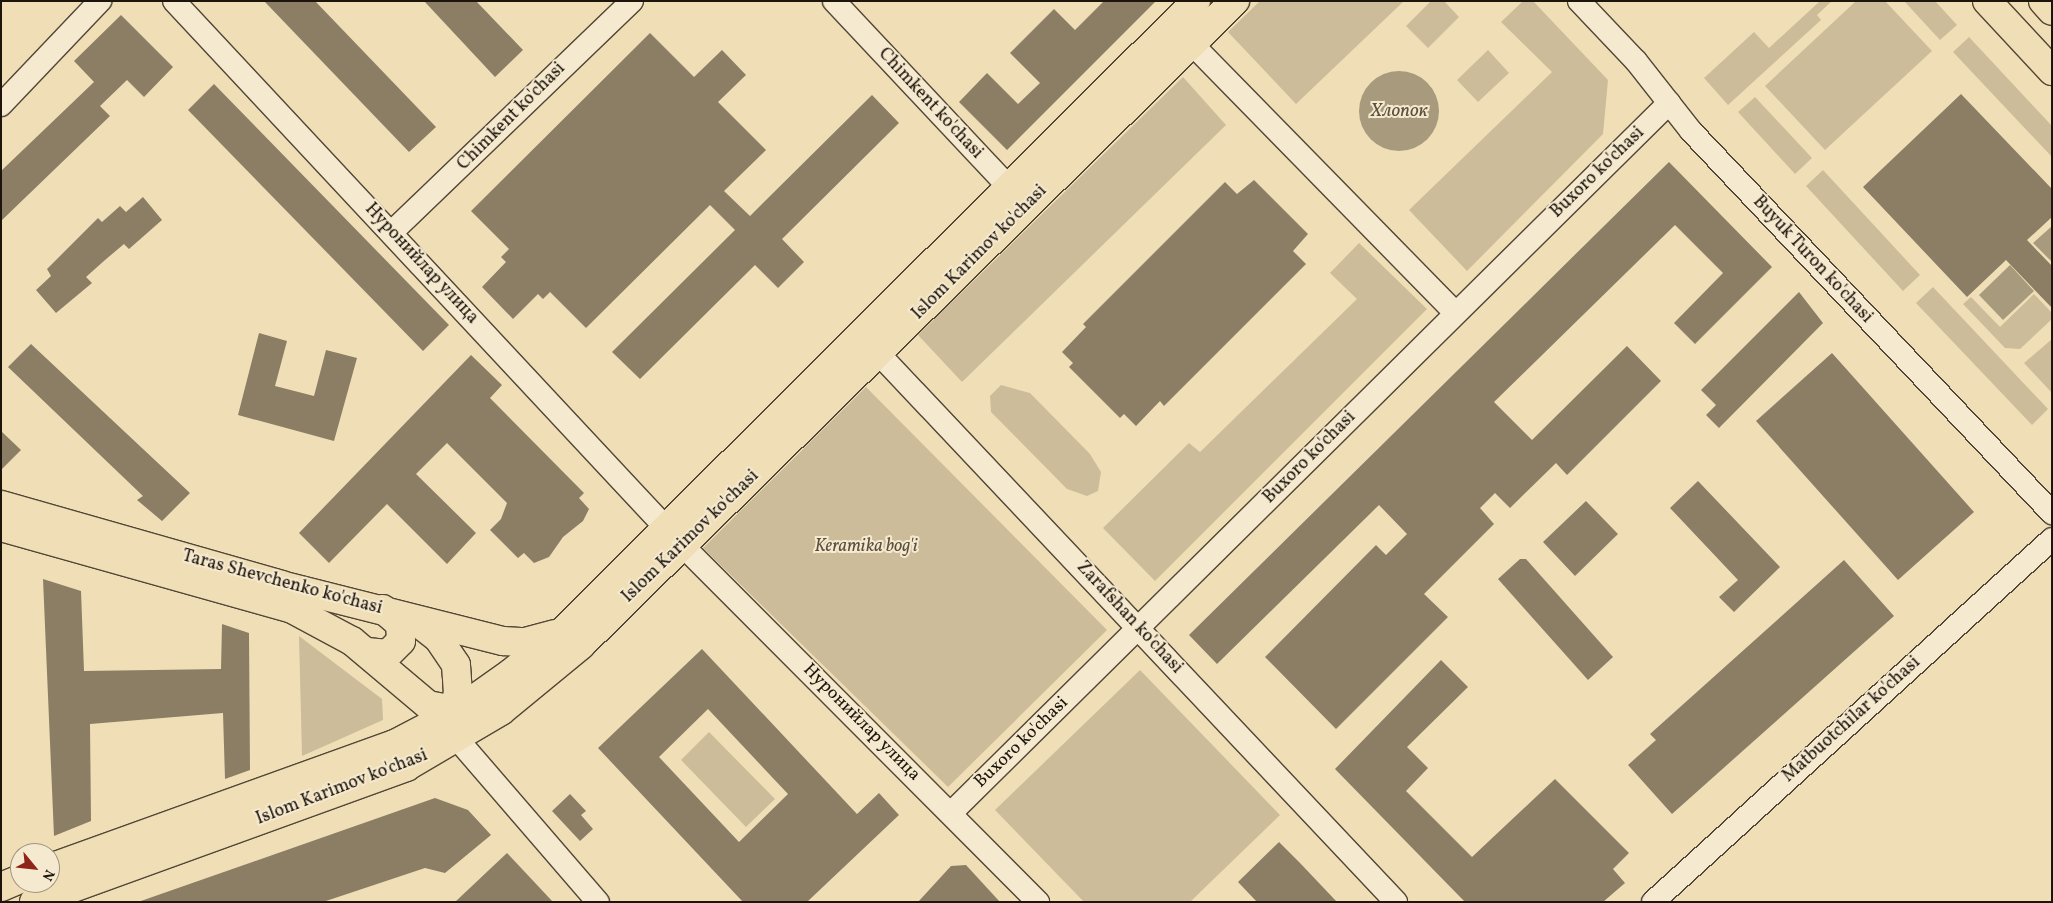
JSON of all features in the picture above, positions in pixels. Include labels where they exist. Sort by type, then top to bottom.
[{"type":"main road","name":"Islom Karimov ko'chasi","points":[[456,712],[563,631],[674,537],[1018,197],[1196,1]]},
{"type":"main road","name":"Islom Karimov ko'chasi","points":[[1018,197],[1192,44],[1235,1]]},
{"type":"main road","points":[[1987,1],[2052,70]]},
{"type":"main road","points":[[2043,1],[2052,11]]},
{"type":"main road","name":"Taras Shevchenko ko'chasi","points":[[1,505],[396,613],[511,642],[563,631]]},
{"type":"main road","name":"Taras Shevchenko ko'chasi","points":[[1,527],[292,609],[366,652],[436,709],[456,712],[502,711]]},
{"type":"main road","name":"Islom Karimov ko'chasi","points":[[60,865],[420,746],[458,740],[502,711],[581,645],[674,537]]},
{"type":"main road","points":[[366,652],[388,654],[401,641],[400,624],[396,613]]},
{"type":"main road","points":[[396,613],[434,633],[454,659],[459,680],[456,712],[420,746]]},
{"type":"main road","points":[[414,693],[422,714],[420,746]]},
{"type":"main road","name":"Islom Karimov ko'chasi","points":[[34,902],[420,746]]},
{"type":"street","points":[[1,106],[100,1]]},
{"type":"street","name":"Нуронийлар улица","points":[[174,1],[392,232],[674,537],[1038,902]]},
{"type":"street","name":"Chimkent ko'chasi","points":[[392,232],[632,1]]},
{"type":"street","name":"Chimkent ko'chasi","points":[[834,1],[1018,197]]},
{"type":"street","name":"Buyuk Turon ko'chasi","points":[[1579,1],[1669,103],[2052,513]]},
{"type":"street","points":[[1192,44],[1455,313]]},
{"type":"street","name":"Buxoro ko'chasi","points":[[951,813],[1669,103]]},
{"type":"street","name":"Zarafshan ko'chasi","points":[[869,344],[1396,902]]},
{"type":"street","name":"Matbuotchilar ko'chasi","points":[[1653,902],[2052,539]]},
{"type":"street","points":[[458,740],[598,902]]},
{"type":"green space","points":[[1260,1],[1404,1],[1296,104],[1228,32]]},
{"type":"green space","points":[[1431,1],[1444,1],[1459,17],[1428,48],[1406,26]]},
{"type":"green space","points":[[1523,1],[1533,1],[1608,80],[1603,134],[1467,271],[1409,210],[1552,72],[1501,22]]},
{"type":"green space","points":[[1820,1],[1832,1],[1817,15],[1821,20],[1728,105],[1704,78],[1754,32],[1769,48]]},
{"type":"green space","points":[[1856,1],[1885,1],[1932,51],[1825,150],[1765,86]]},
{"type":"green space","points":[[1904,1],[1935,1],[1957,25],[1940,40]]},
{"type":"green space","points":[[1969,37],[2052,126],[2052,157],[1953,52]]},
{"type":"green space","points":[[1488,50],[1509,73],[1478,102],[1457,80]]},
{"type":"green space","points":[[1183,77],[1226,125],[962,382],[918,335]]},
{"type":"green space","points":[[1755,97],[1812,158],[1795,174],[1738,112]]},
{"type":"green space","points":[[1823,170],[1920,275],[1903,291],[1806,186]]},
{"type":"green space","points":[[1359,243],[1427,309],[1155,581],[1103,528],[1189,443],[1200,452],[1357,299],[1330,273]]},
{"type":"green space","points":[[1933,287],[2048,409],[2032,425],[1916,303]]},
{"type":"green space","points":[[2034,294],[2052,313],[2052,319],[2020,349],[2005,348],[1963,304],[1971,297],[2000,327]]},
{"type":"green space","points":[[2052,339],[2052,393],[2024,363]]},
{"type":"green space","points":[[1001,385],[1030,393],[1090,454],[1101,472],[1098,491],[1087,496],[1067,489],[991,412],[990,396]]},
{"type":"green space","name":"Keramika bog'i","points":[[866,387],[1107,630],[948,787],[703,548]]},
{"type":"green space","points":[[299,636],[382,699],[383,720],[302,756]]},
{"type":"green space","points":[[1140,670],[1280,815],[1190,902],[1084,902],[995,810]]},
{"type":"green space","points":[[709,732],[775,799],[746,827],[681,760]]},
{"type":"water","name":"Хлопок","points":[[1399,71],[1414,74],[1427,83],[1436,96],[1439,111],[1436,126],[1427,139],[1414,148],[1399,151],[1384,148],[1371,139],[1362,126],[1359,111],[1362,96],[1371,83],[1384,74]]},
{"type":"water","points":[[2052,226],[2052,262],[2033,243]]},
{"type":"water","points":[[2010,265],[2034,291],[2003,320],[1979,295]]},
{"type":"building","points":[[264,1],[315,1],[436,127],[409,152]]},
{"type":"building","points":[[424,1],[476,1],[523,50],[495,77]]},
{"type":"building","points":[[1104,1],[1156,1],[1007,150],[959,102],[987,73],[1018,104],[1040,83],[1010,53],[1054,9],[1075,30]]},
{"type":"building","points":[[121,15],[173,67],[144,97],[127,80],[100,106],[110,116],[1,221],[1,171],[94,82],[74,61]]},
{"type":"building","points":[[650,33],[694,77],[722,50],[746,75],[718,102],[766,150],[724,191],[750,216],[872,95],[899,123],[782,239],[804,262],[778,288],[755,265],[640,379],[612,352],[735,230],[710,205],[586,328],[550,292],[543,299],[538,294],[513,319],[482,287],[506,262],[501,257],[509,249],[471,211]]},
{"type":"building","points":[[214,84],[449,325],[423,351],[188,110]]},
{"type":"building","points":[[1961,94],[2052,189],[2052,217],[2027,240],[2052,266],[2052,308],[2006,260],[1967,297],[1863,187]]},
{"type":"building","points":[[1669,162],[1772,267],[1695,344],[1674,323],[1723,273],[1675,225],[1494,402],[1532,440],[1627,346],[1661,381],[1567,475],[1556,463],[1510,508],[1495,493],[1480,508],[1494,524],[1424,594],[1448,617],[1336,729],[1265,657],[1376,545],[1386,555],[1407,534],[1379,505],[1217,664],[1189,635]]},
{"type":"building","points":[[1254,180],[1308,234],[1293,251],[1306,264],[1164,406],[1160,401],[1136,426],[1124,414],[1120,418],[1069,367],[1073,363],[1062,352],[1086,327],[1083,324],[1225,182],[1237,194]]},
{"type":"building","points":[[143,197],[162,220],[129,249],[124,244],[105,260],[86,277],[92,283],[56,313],[36,290],[51,276],[47,269],[98,218],[102,222],[120,206],[126,212]]},
{"type":"building","points":[[1799,292],[1823,323],[1719,428],[1706,415],[1716,405],[1701,390]]},
{"type":"building","points":[[259,333],[287,341],[275,386],[314,396],[326,350],[357,358],[334,441],[238,415]]},
{"type":"building","points":[[31,344],[190,493],[162,521],[137,500],[143,496],[8,367]]},
{"type":"building","points":[[1832,353],[1974,512],[1898,580],[1756,421]]},
{"type":"building","points":[[471,355],[502,385],[490,398],[584,493],[579,498],[589,509],[583,521],[563,537],[549,557],[534,563],[524,553],[518,558],[490,530],[501,519],[507,503],[447,443],[416,474],[476,533],[447,564],[387,504],[329,563],[299,533]]},
{"type":"building","points":[[1,431],[21,450],[1,470]]},
{"type":"building","points":[[1698,481],[1780,567],[1734,612],[1719,597],[1738,580],[1670,508]]},
{"type":"building","points":[[1586,501],[1618,534],[1575,576],[1543,542]]},
{"type":"building","points":[[1520,559],[1526,559],[1613,657],[1588,680],[1498,579]]},
{"type":"building","points":[[1844,560],[1894,616],[1672,814],[1628,765],[1656,740],[1650,734]]},
{"type":"building","points":[[43,579],[81,591],[84,671],[221,669],[222,624],[249,633],[250,770],[225,779],[223,713],[90,724],[91,821],[54,836]]},
{"type":"building","points":[[702,649],[857,814],[879,793],[899,815],[807,902],[743,902],[598,748]],"holes":[[[708,709],[788,794],[739,842],[659,757]]]},
{"type":"building","points":[[1441,660],[1468,687],[1407,747],[1428,768],[1406,791],[1472,857],[1555,779],[1629,853],[1613,869],[1625,883],[1603,902],[1465,902],[1335,769]]},
{"type":"building","points":[[570,794],[586,811],[581,815],[593,829],[580,841],[552,811]]},
{"type":"building","points":[[435,798],[468,810],[491,835],[445,873],[425,868],[323,902],[138,902]]},
{"type":"building","points":[[1279,842],[1337,902],[1257,902],[1238,882]]},
{"type":"building","points":[[507,853],[553,902],[455,902]]},
{"type":"building","points":[[966,865],[1000,902],[918,902],[951,866]]}]
